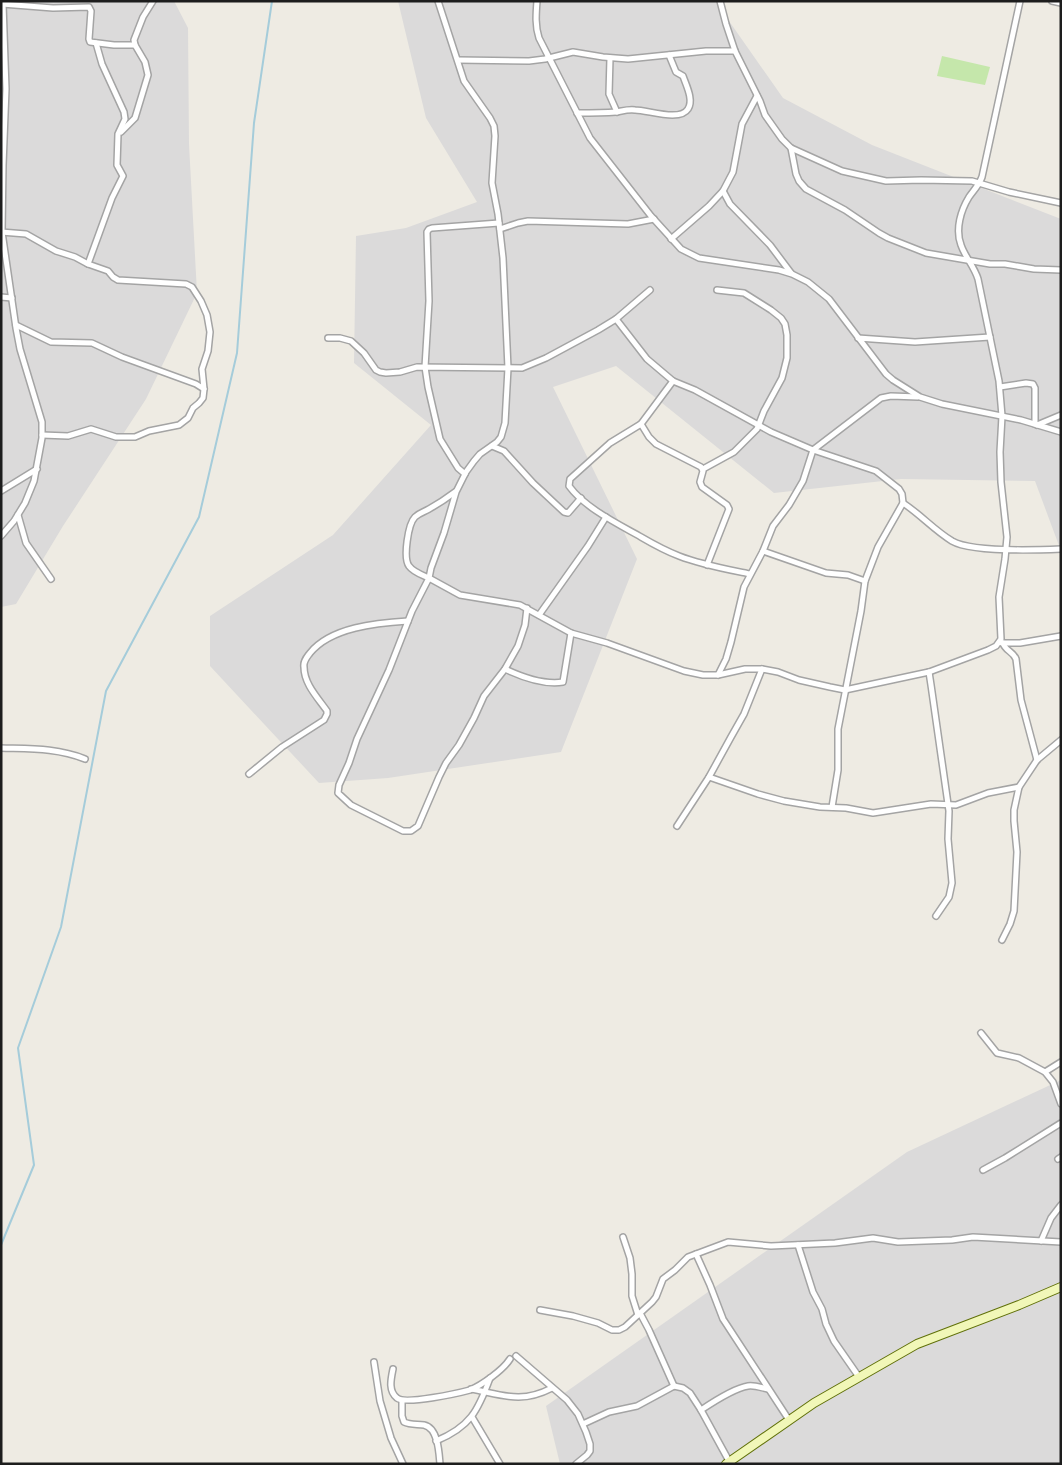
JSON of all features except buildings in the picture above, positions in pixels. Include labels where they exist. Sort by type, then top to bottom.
[{"type":"main road","points":[[728,1462],[814,1403],[917,1344],[1061,1287]]},
{"type":"street","points":[[118,134],[135,118],[148,74],[145,62],[135,45],[134,38],[143,17],[153,1]]},
{"type":"street","points":[[438,1],[464,81],[494,126],[492,183],[500,226],[503,258],[508,368],[505,423],[501,437],[480,454],[465,474],[456,492],[444,533],[428,576],[429,578],[408,621],[389,670],[357,739],[338,790],[338,793],[343,798],[351,805],[403,831],[411,831],[418,826],[446,763],[474,718],[484,696],[505,669],[522,636],[527,608]]},
{"type":"street","points":[[537,1],[536,19],[539,38],[590,138],[654,219],[681,249],[699,258],[724,263],[766,267],[792,274],[808,282],[829,299],[886,374],[920,397],[1061,432]]},
{"type":"street","points":[[720,1],[735,50],[767,120],[791,148],[842,171],[889,182],[921,180],[972,181],[1009,192],[1061,203]]},
{"type":"street","points":[[1020,1],[985,166],[980,183],[966,202],[958,228],[960,243],[964,253],[974,267],[978,279],[1000,387],[1002,416],[1000,475],[1007,537],[1000,597],[1001,643],[1016,658],[1021,700],[1037,760]]},
{"type":"street","points":[[1052,1],[1061,4]]},
{"type":"street","points":[[1,536],[18,515],[34,481],[42,435],[42,422],[20,349],[2,232],[2,165],[6,89],[2,4],[54,8],[89,7],[91,10],[88,39],[90,42],[135,45]]},
{"type":"street","points":[[88,264],[112,198],[123,176],[117,165],[118,134],[125,119],[124,112],[102,64],[96,43]]},
{"type":"street","points":[[458,60],[517,62],[550,58],[573,52],[628,59],[735,50]]},
{"type":"street","points":[[577,114],[635,110],[665,115],[685,112],[691,102],[683,76],[676,72],[669,55]]},
{"type":"street","points":[[610,58],[609,94],[616,112]]},
{"type":"street","points":[[671,239],[709,206],[723,191],[733,172],[742,124],[757,96]]},
{"type":"street","points":[[791,148],[796,174],[806,189],[845,210],[888,238],[926,253],[990,264],[1061,270]]},
{"type":"street","points":[[723,191],[730,204],[770,245],[792,274]]},
{"type":"street","points":[[465,474],[458,468],[440,439],[425,367],[429,301],[428,230],[432,228],[500,226],[528,221],[628,224],[654,219]]},
{"type":"street","points":[[2,232],[26,234],[56,251],[108,271],[118,280],[186,284],[192,287],[207,315],[210,332],[208,351],[202,369],[204,389],[202,400],[193,408],[188,418],[179,425],[149,431],[135,437],[116,437],[91,429],[68,436],[42,435]]},
{"type":"street","points":[[328,338],[340,338],[351,341],[380,372],[392,373],[417,367],[522,368],[546,358],[616,319],[650,290]]},
{"type":"street","points":[[707,564],[729,509],[726,503],[702,487],[700,482],[703,470],[739,448],[759,426],[764,411],[779,384],[787,358],[787,335],[785,324],[781,318],[751,296],[735,291],[717,290]]},
{"type":"street","points":[[1,298],[12,298]]},
{"type":"street","points":[[616,319],[647,359],[673,380],[695,390],[759,426],[813,450],[876,471],[899,489],[902,494],[903,503],[878,547],[865,581],[838,729],[838,770],[832,807]]},
{"type":"street","points":[[16,325],[52,342],[92,343],[122,357],[196,384],[204,389]]},
{"type":"street","points":[[858,338],[915,342],[990,337]]},
{"type":"street","points":[[673,380],[641,424],[610,443],[570,478],[569,486],[606,517],[677,556],[750,574]]},
{"type":"street","points":[[1000,387],[1026,383],[1032,384],[1035,388],[1036,425]]},
{"type":"street","points":[[718,675],[729,650],[741,594],[763,551],[773,526],[789,505],[803,481],[813,450],[881,398],[891,396],[920,397]]},
{"type":"street","points":[[1036,425],[1061,415]]},
{"type":"street","points":[[641,424],[656,444],[701,467],[703,470]]},
{"type":"street","points":[[492,446],[504,451],[533,483],[565,513],[567,514],[581,498]]},
{"type":"street","points":[[1,490],[37,469]]},
{"type":"street","points":[[456,492],[418,514],[413,519],[410,526],[406,561],[415,572],[460,595],[512,603],[527,608],[572,633],[607,643],[684,672],[718,675],[736,670],[762,669],[778,672],[799,680],[845,690],[928,672],[988,650],[1001,643],[1020,643],[1061,636]]},
{"type":"street","points":[[903,503],[954,542],[961,545],[1006,550],[1061,549]]},
{"type":"street","points":[[18,515],[26,543],[51,579]]},
{"type":"street","points":[[539,615],[606,517]]},
{"type":"street","points":[[763,551],[826,573],[865,581]]},
{"type":"street","points":[[249,774],[282,747],[326,717],[327,712],[311,688],[304,670],[304,662],[314,648],[332,637],[360,627],[377,623],[408,621]]},
{"type":"street","points":[[505,669],[529,678],[550,682],[564,682],[572,633]]},
{"type":"street","points":[[677,826],[709,777],[744,714],[762,669]]},
{"type":"street","points":[[928,672],[948,805],[948,839],[952,883],[949,897],[936,916]]},
{"type":"street","points":[[1002,940],[1014,911],[1017,852],[1014,816],[1019,787],[1037,760],[1061,740]]},
{"type":"street","points":[[1,748],[53,750],[85,759]]},
{"type":"street","points":[[709,777],[784,801],[873,813],[931,804],[956,805],[988,793],[1019,787]]},
{"type":"street","points":[[981,1033],[997,1053],[1019,1058],[1045,1072],[1053,1082],[1061,1104]]},
{"type":"street","points":[[1045,1072],[1061,1062]]},
{"type":"street","points":[[982,1170],[1061,1124]]},
{"type":"street","points":[[1041,1241],[1045,1230],[1061,1205]]},
{"type":"street","points":[[623,1236],[632,1274],[632,1296],[674,1386]]},
{"type":"street","points":[[540,1310],[573,1316],[598,1323],[612,1330],[619,1330],[625,1327],[656,1297],[663,1279],[688,1257],[728,1242],[771,1246],[858,1241],[873,1238],[898,1242],[952,1240],[973,1237],[1061,1242]]},
{"type":"street","points":[[798,1245],[826,1324],[834,1341],[859,1377]]},
{"type":"street","points":[[696,1254],[722,1319],[789,1420]]},
{"type":"street","points":[[516,1356],[574,1408],[578,1414],[590,1444],[590,1451],[576,1464]]},
{"type":"street","points":[[393,1369],[391,1387],[397,1398],[402,1401],[423,1399],[470,1389],[490,1378],[505,1367],[510,1360]]},
{"type":"street","points":[[374,1362],[380,1401],[391,1438],[403,1464]]},
{"type":"street","points":[[436,1441],[460,1429],[472,1416],[490,1378]]},
{"type":"street","points":[[583,1424],[609,1412],[636,1406],[674,1386],[683,1388],[687,1390],[701,1410],[728,1462]]},
{"type":"street","points":[[701,1410],[716,1400],[745,1387],[768,1389]]},
{"type":"street","points":[[470,1389],[516,1398],[540,1394],[552,1388]]},
{"type":"street","points":[[402,1401],[404,1422],[429,1426],[433,1430],[440,1464]]},
{"type":"street","points":[[472,1416],[500,1464]]},
{"type":"shaded area","points":[[1,1],[174,1],[188,28],[189,144],[197,293],[146,399],[63,526],[16,604],[1,607]]},
{"type":"shaded area","points":[[398,1],[715,1],[783,98],[872,145],[1061,219],[1061,551],[1035,481],[901,479],[774,493],[616,366],[553,387],[637,559],[561,752],[388,778],[319,783],[210,666],[210,616],[333,535],[431,425],[354,363],[356,236],[406,228],[477,202],[426,118]]},
{"type":"shaded area","points":[[1061,1080],[1061,1464],[560,1464],[546,1406],[907,1152]]},
{"type":"green space","points":[[942,56],[990,67],[985,85],[937,76]]},
{"type":"waterway","points":[[1,1245],[34,1165],[18,1048],[61,927],[106,691],[199,517],[237,353],[254,123],[272,1]]}]
